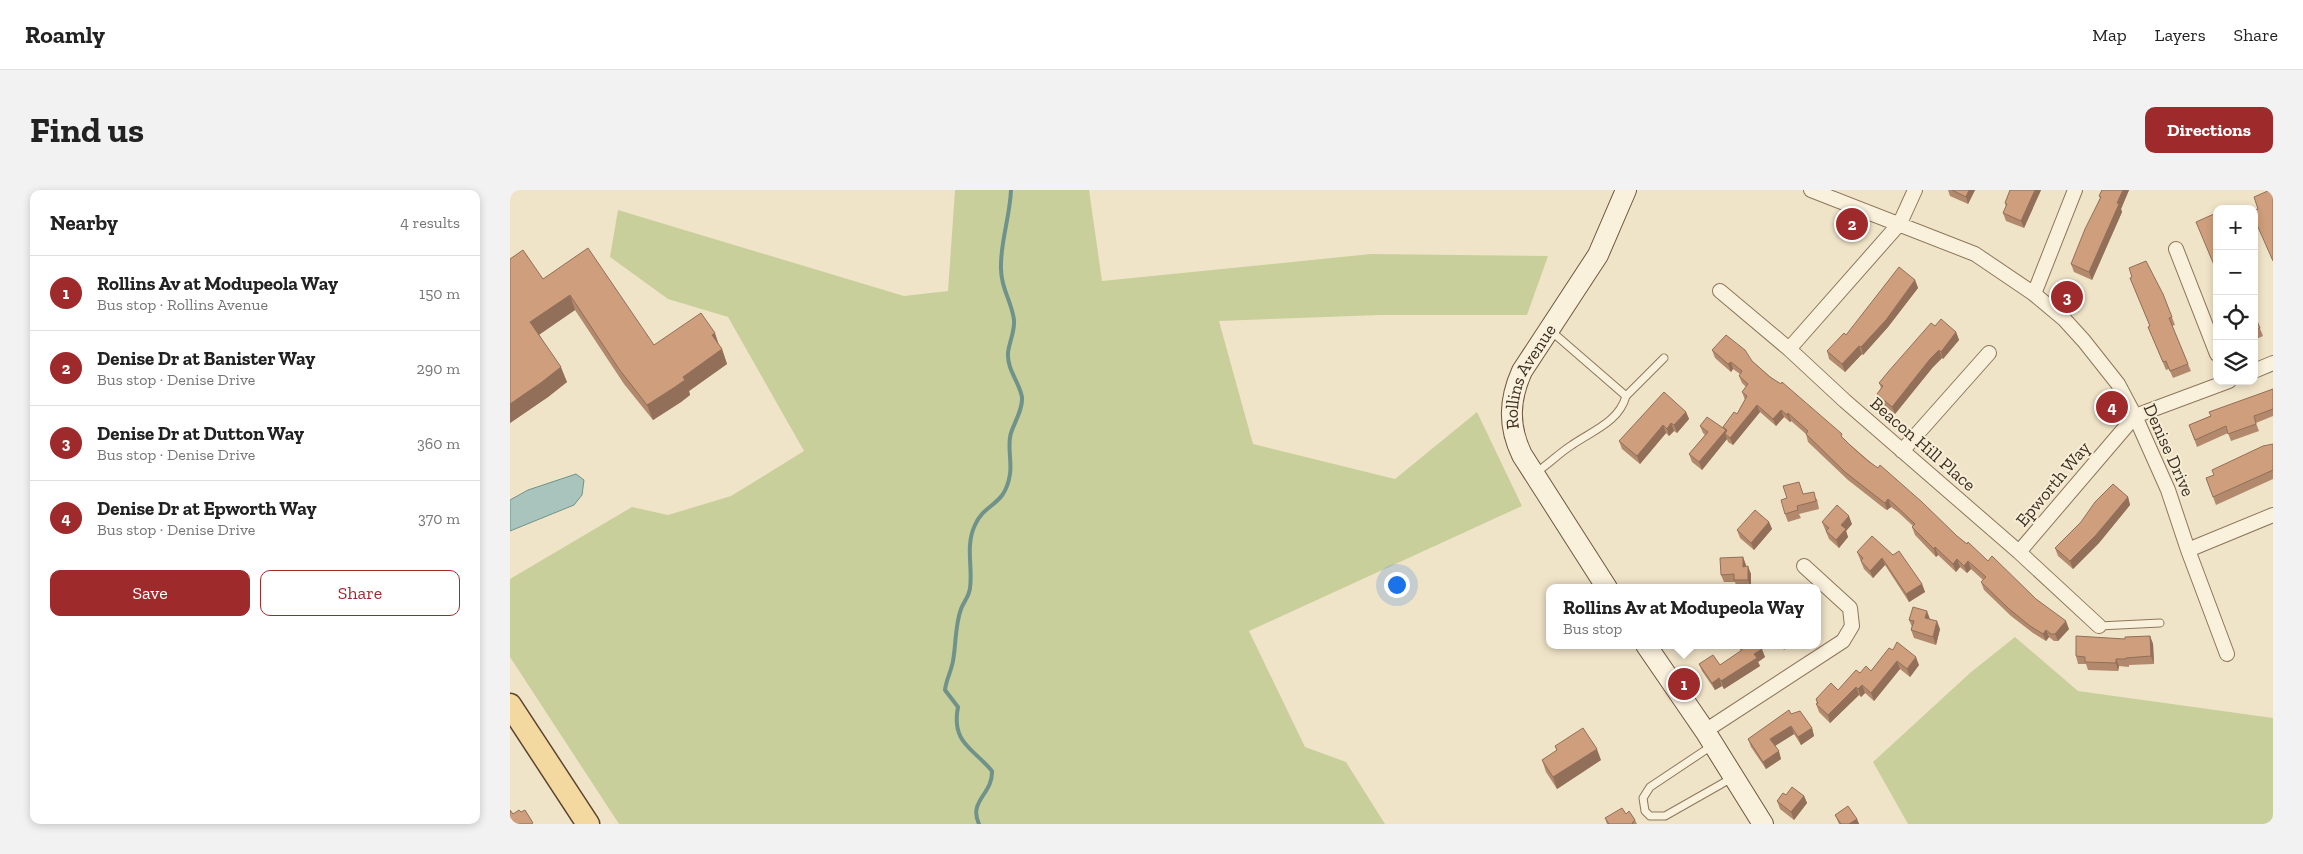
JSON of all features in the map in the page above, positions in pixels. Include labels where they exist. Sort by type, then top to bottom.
[{"type":"main road","points":[[510,705],[588,824]]},
{"type":"street","name":"Rollins Avenue","points":[[1603,584],[1517,446],[1511,425],[1510,412],[1516,383],[1522,370],[1598,255],[1626,190]]},
{"type":"street","name":"Denise Drive","points":[[1811,190],[1975,254],[2034,294],[2064,319],[2118,384],[2135,416],[2168,490],[2227,654]]},
{"type":"street","points":[[1789,349],[1900,224],[1915,190]]},
{"type":"street","points":[[2034,294],[2075,190]]},
{"type":"street","points":[[2176,249],[2213,344]]},
{"type":"street","name":"Beacon Hill Place","points":[[1720,291],[1789,349],[1902,451],[2020,552],[2099,626]]},
{"type":"street","points":[[1902,451],[1989,353]]},
{"type":"street","points":[[2258,369],[2273,363]]},
{"type":"street","points":[[2135,416],[2220,385]]},
{"type":"street","name":"Epworth Way","points":[[2020,552],[2135,416]]},
{"type":"street","points":[[2188,550],[2273,515]]},
{"type":"street","points":[[1709,738],[1843,641],[1852,626],[1850,608],[1804,566]]},
{"type":"street","points":[[1649,649],[1709,738],[1763,824]]},
{"type":"lane","points":[[1549,329],[1626,396]]},
{"type":"lane","points":[[1533,474],[1574,443],[1586,438],[1615,417],[1626,396],[1664,358]]},
{"type":"lane","points":[[2099,626],[2160,623]]},
{"type":"lane","points":[[1709,738],[1650,787],[1643,798],[1645,811],[1650,816],[1665,816],[1734,777]]},
{"type":"green space","points":[[955,190],[1089,190],[1102,281],[1371,254],[1548,256],[1527,315],[1380,315],[1219,321],[1253,444],[1395,479],[1477,412],[1522,506],[1249,631],[1305,747],[1346,762],[1385,824],[619,824],[510,657],[510,579],[632,507],[668,515],[731,496],[804,451],[728,317],[668,299],[610,257],[618,210],[904,296],[948,291]]},
{"type":"green space","points":[[2015,637],[2078,691],[2273,718],[2273,824],[1908,824],[1873,762],[1970,673]]},
{"type":"water","points":[[576,474],[584,480],[582,495],[574,505],[510,531],[510,500],[528,490]]},
{"type":"building","points":[[1952,190],[1969,190],[1966,197]]},
{"type":"building","points":[[2010,190],[2035,190],[2021,221],[2003,213]]},
{"type":"building","points":[[2102,190],[2123,190],[2117,203],[2119,204],[2089,272],[2071,264],[2085,229],[2101,197],[2099,196]]},
{"type":"building","points":[[2270,190],[2273,195],[2273,261],[2258,227],[2258,205],[2254,197]]},
{"type":"building","points":[[2213,214],[2213,262],[2196,222]]},
{"type":"building","points":[[588,248],[654,345],[701,313],[715,333],[712,335],[722,349],[683,377],[685,380],[647,405],[619,369],[570,295],[530,322],[561,367],[510,404],[510,259],[523,250],[543,279]]},
{"type":"building","points":[[2146,261],[2163,294],[2172,317],[2169,318],[2188,364],[2170,371],[2166,361],[2163,362],[2130,278],[2132,277],[2129,268]]},
{"type":"building","points":[[1899,267],[1915,280],[1886,320],[1842,364],[1827,351],[1844,333],[1846,335]]},
{"type":"building","points":[[1941,319],[1956,332],[1941,352],[1939,350],[1930,359],[1892,407],[1877,394],[1883,386],[1879,383],[1931,323],[1935,326]]},
{"type":"building","points":[[1726,335],[1745,350],[1752,361],[1770,377],[1781,384],[1782,382],[1842,434],[1841,436],[1868,461],[1878,468],[1880,465],[1957,536],[1967,544],[1968,542],[1988,561],[1992,556],[2036,599],[2066,621],[2055,634],[2051,634],[2046,630],[2043,634],[2008,608],[1981,582],[1986,577],[1968,561],[1964,566],[1957,559],[1953,564],[1935,547],[1934,549],[1912,527],[1915,524],[1895,505],[1888,499],[1885,503],[1845,472],[1806,434],[1808,431],[1788,413],[1787,415],[1781,410],[1773,419],[1757,405],[1730,438],[1725,434],[1727,430],[1723,427],[1734,412],[1737,414],[1747,396],[1742,392],[1748,384],[1739,376],[1742,371],[1731,362],[1728,364],[1712,350]]},
{"type":"building","points":[[2273,389],[2273,409],[2254,416],[2256,424],[2228,434],[2226,426],[2195,440],[2189,425],[2211,416],[2209,412]]},
{"type":"building","points":[[1664,392],[1686,412],[1674,425],[1671,423],[1667,429],[1663,425],[1637,456],[1619,441]]},
{"type":"building","points":[[1707,417],[1726,430],[1699,462],[1689,454],[1708,432],[1700,426]]},
{"type":"building","points":[[2273,444],[2273,470],[2213,497],[2206,478],[2214,475],[2212,470],[2263,446]]},
{"type":"building","points":[[1799,482],[1803,494],[1814,492],[1816,501],[1797,506],[1798,510],[1785,514],[1781,500],[1787,498],[1783,486]]},
{"type":"building","points":[[2113,484],[2128,497],[2096,535],[2070,561],[2055,548],[2081,522],[2095,502]]},
{"type":"building","points":[[1837,505],[1849,516],[1841,525],[1846,529],[1836,540],[1826,531],[1829,528],[1822,522]]},
{"type":"building","points":[[1755,510],[1769,522],[1751,543],[1737,530]]},
{"type":"building","points":[[1872,536],[1893,555],[1899,551],[1922,584],[1906,594],[1882,558],[1870,571],[1861,561],[1863,558],[1857,552]]},
{"type":"building","points":[[1743,557],[1743,567],[1748,566],[1748,580],[1734,580],[1734,574],[1721,575],[1720,558]]},
{"type":"building","points":[[1913,607],[1927,611],[1925,618],[1937,621],[1933,637],[1911,630],[1914,621],[1909,620]]},
{"type":"building","points":[[2076,636],[2125,639],[2125,637],[2150,636],[2151,656],[2116,659],[2116,663],[2085,662],[2085,657],[2076,656]]},
{"type":"building","points":[[1897,642],[1916,657],[1907,669],[1897,661],[1871,693],[1862,685],[1858,689],[1856,687],[1828,715],[1816,704],[1818,703],[1816,699],[1831,683],[1838,690],[1856,670],[1860,673],[1866,666],[1871,671],[1889,648],[1893,650]]},
{"type":"building","points":[[1762,649],[1754,654],[1757,658],[1721,681],[1719,678],[1712,683],[1699,664],[1713,655],[1720,665],[1742,650]]},
{"type":"building","points":[[1789,710],[1791,714],[1800,711],[1812,728],[1798,737],[1791,726],[1770,739],[1779,751],[1763,762],[1748,739]]},
{"type":"building","points":[[1583,728],[1597,749],[1553,777],[1542,760],[1557,750],[1555,746]]},
{"type":"building","points":[[1792,787],[1804,796],[1791,812],[1777,801],[1783,793],[1786,795]]},
{"type":"building","points":[[1848,806],[1857,819],[1849,824],[1841,824],[1835,815]]},
{"type":"building","points":[[1622,808],[1626,814],[1629,811],[1635,820],[1633,824],[1609,824],[1605,818]]},
{"type":"building","points":[[510,810],[513,814],[519,810],[521,812],[525,810],[533,823],[510,824]]},
{"type":"waterway","points":[[979,824],[976,816],[977,809],[989,786],[992,771],[965,744],[958,729],[958,707],[945,690],[953,661],[959,615],[969,594],[971,572],[970,541],[972,533],[979,518],[1004,493],[1010,474],[1010,438],[1022,402],[1022,397],[1008,359],[1014,320],[1001,273],[1002,246],[1011,190]]},
{"type":"place","name":"Denise Dr at Banister Way","points":[[1852,224]]},
{"type":"place","name":"Denise Dr at Dutton Way","points":[[2067,297]]},
{"type":"place","name":"Denise Dr at Epworth Way","points":[[2112,407]]},
{"type":"place","name":"Rollins Av at Modupeola Way","points":[[1684,684]]}]
